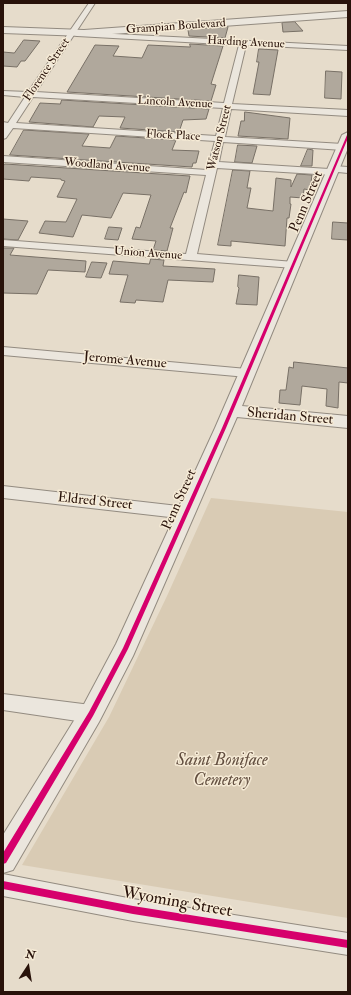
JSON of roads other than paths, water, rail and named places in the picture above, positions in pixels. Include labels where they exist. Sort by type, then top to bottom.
[{"type":"street","name":"Florence Street","points":[[3,136],[7,125],[31,94],[92,3]]},
{"type":"street","name":"Grampian Boulevard","points":[[3,30],[72,33],[348,14]]},
{"type":"street","name":"Harding Avenue","points":[[72,33],[348,48]]},
{"type":"street","name":"Watson Street","points":[[191,257],[243,43]]},
{"type":"street","name":"Lincoln Avenue","points":[[3,92],[348,113]]},
{"type":"street","name":"Flock Place","points":[[7,125],[219,138],[346,141]]},
{"type":"street","name":"Penn Street","points":[[3,860],[91,714],[125,649],[187,512],[294,265],[338,170],[346,141]]},
{"type":"street","name":"Woodland Avenue","points":[[3,159],[213,169],[338,170]]},
{"type":"street","name":"Union Avenue","points":[[3,243],[294,265]]},
{"type":"street","name":"Jerome Avenue","points":[[3,351],[248,373]]},
{"type":"street","name":"Sheridan Street","points":[[231,411],[348,422]]},
{"type":"street","name":"Eldred Street","points":[[3,492],[187,512]]},
{"type":"street","points":[[3,702],[91,714]]},
{"type":"street","name":"Wyoming Street","points":[[3,885],[140,911],[348,944]]},
{"type":"park label","name":"Saint Boniface Cemetery","points":[[222,771]]}]
